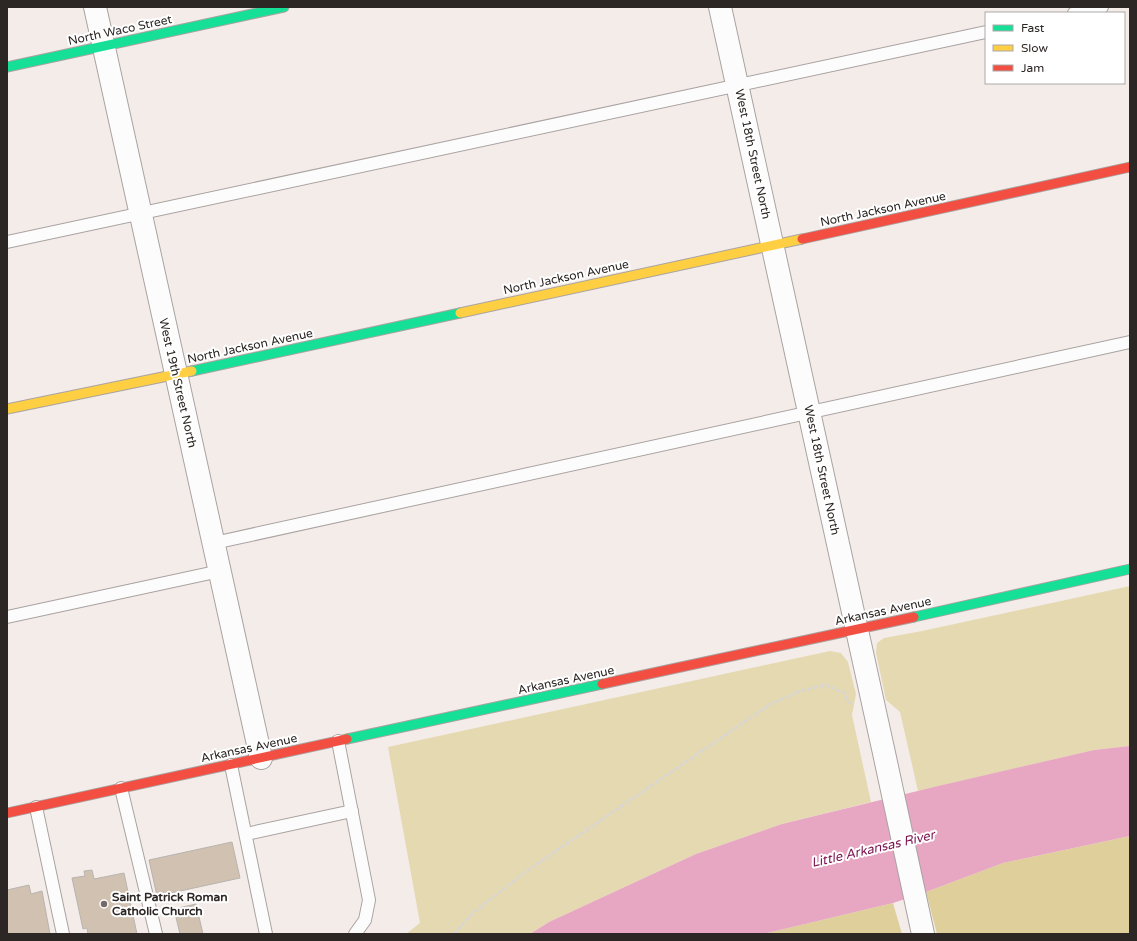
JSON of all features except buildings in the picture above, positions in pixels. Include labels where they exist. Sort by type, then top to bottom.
[{"type":"street","name":"West 19th Street North","points":[[96,7],[261,758]]},
{"type":"street","name":"North Waco Street","points":[[7,67],[284,7]]},
{"type":"street","name":"West 18th Street North","points":[[720,7],[810,412],[922,933]]},
{"type":"street","name":"North Jackson Avenue","points":[[7,409],[278,353],[1130,167]]},
{"type":"street","name":"Arkansas Avenue","points":[[7,813],[1130,569]]},
{"type":"lane","points":[[1079,12],[1102,7]]},
{"type":"lane","points":[[7,242],[985,32]]},
{"type":"lane","points":[[214,543],[1130,342]]},
{"type":"lane","points":[[7,617],[220,571]]},
{"type":"lane","points":[[338,741],[369,900],[365,920],[355,934]]},
{"type":"lane","points":[[231,764],[266,934]]},
{"type":"lane","points":[[121,788],[156,934]]},
{"type":"lane","points":[[36,807],[63,934]]},
{"type":"lane","points":[[246,834],[352,811]]},
{"type":"path","points":[[454,934],[472,914],[521,875],[769,705],[800,691],[826,685],[844,693],[851,705]]},
{"type":"shaded area","points":[[1130,586],[1130,746],[1094,750],[918,791],[900,712],[886,700],[876,653],[877,643],[884,638]]},
{"type":"shaded area","points":[[830,651],[841,653],[848,662],[856,694],[852,715],[871,802],[782,824],[696,854],[549,922],[530,934],[406,934],[420,923],[388,747]]},
{"type":"shaded area","points":[[1130,836],[1130,934],[937,934],[926,892],[1003,863]]},
{"type":"shaded area","points":[[893,903],[902,934],[763,934]]},
{"type":"water","name":"Little Arkansas River","points":[[1130,746],[1130,836],[1003,863],[893,903],[763,934],[530,934],[549,922],[696,854],[782,824],[1094,750]]},
{"type":"traffic: fast","points":[[7,67],[284,7]]},
{"type":"traffic: fast","points":[[192,371],[460,313]]},
{"type":"traffic: fast","points":[[914,617],[1130,569]]},
{"type":"traffic: fast","points":[[347,739],[602,684]]},
{"type":"traffic: slow","points":[[460,313],[802,239]]},
{"type":"traffic: slow","points":[[7,409],[192,371]]},
{"type":"traffic: jam","points":[[802,239],[1130,167]]},
{"type":"traffic: jam","points":[[602,684],[914,617]]},
{"type":"traffic: jam","points":[[7,813],[347,739]]},
{"type":"place","name":"Saint Patrick Roman Catholic Church","points":[[104,904]]}]
